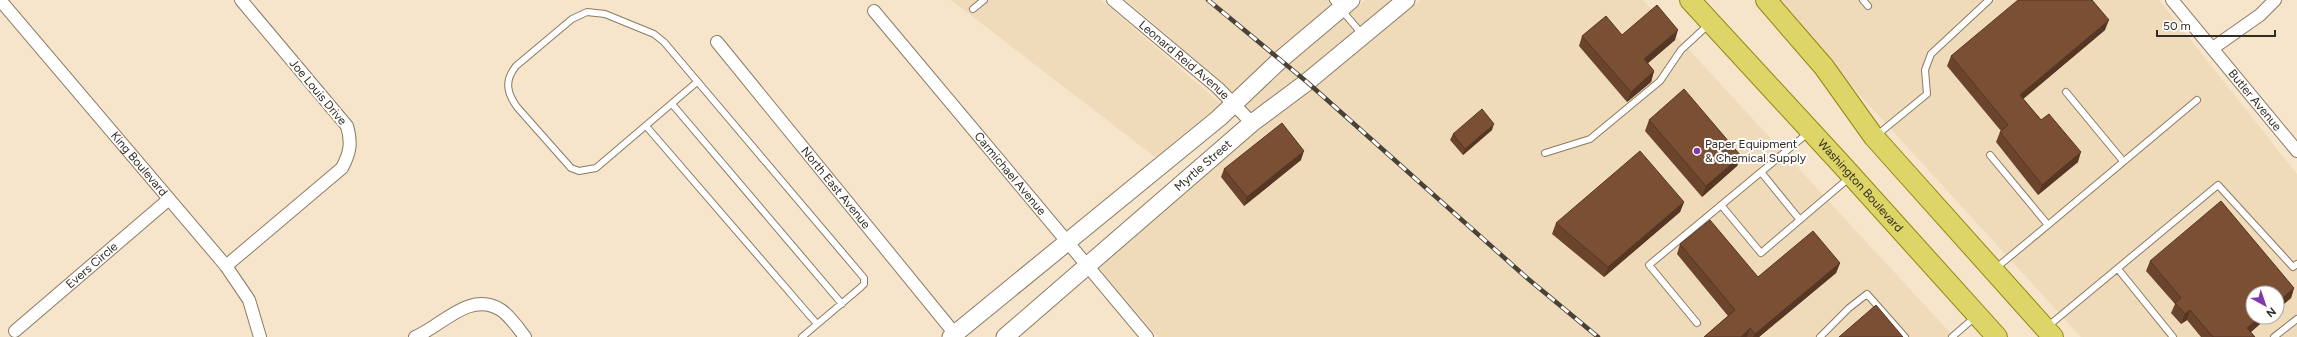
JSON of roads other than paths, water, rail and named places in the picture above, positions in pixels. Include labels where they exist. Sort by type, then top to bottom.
[{"type":"main road","name":"Washington Boulevard","points":[[1690,0],[1852,175],[1997,337]]},
{"type":"main road","points":[[1766,0],[1824,67],[1874,137],[2049,333]]},
{"type":"street","name":"King Boulevard","points":[[0,0],[168,200],[226,266],[249,300],[260,337]]},
{"type":"street","name":"Joe Louis Drive","points":[[226,266],[342,168],[349,156],[351,146],[347,126],[241,0]]},
{"type":"street","name":"Leonard Reid Avenue","points":[[1113,0],[1218,88],[1232,105],[1252,123]]},
{"type":"street","name":"Myrtle Street","points":[[1005,337],[1252,123],[1406,0]]},
{"type":"street","name":"Butler Avenue","points":[[2172,0],[2297,151]]},
{"type":"street","points":[[2213,48],[2260,15],[2275,0]]},
{"type":"street","points":[[953,335],[1219,118],[1341,3]]},
{"type":"street","name":"Carmichael Avenue","points":[[874,11],[1141,334]]},
{"type":"street","name":"North East Avenue","points":[[717,42],[953,335]]},
{"type":"street","name":"Evers Circle","points":[[15,331],[168,200]]},
{"type":"street","points":[[416,337],[438,325],[461,309],[481,304],[502,310],[525,337]]},
{"type":"lane","points":[[973,9],[984,0]]},
{"type":"lane","points":[[1863,0],[1868,6]]},
{"type":"lane","points":[[1874,137],[1927,94],[1925,70],[1931,54],[1989,0]]},
{"type":"lane","points":[[1341,3],[1363,35]]},
{"type":"lane","points":[[697,82],[596,168],[584,171],[571,168],[511,99],[507,82],[510,74],[572,19],[579,15],[595,12],[605,14],[659,37],[864,278],[864,284],[860,288],[802,337]]},
{"type":"lane","points":[[1545,153],[1590,139],[1660,81],[1681,50],[1711,22]]},
{"type":"lane","points":[[2066,92],[2123,162]]},
{"type":"lane","points":[[1994,271],[2196,100]]},
{"type":"lane","points":[[672,104],[842,304]]},
{"type":"lane","points":[[646,126],[817,324]]},
{"type":"lane","points":[[1697,323],[1649,265],[1811,131]]},
{"type":"lane","points":[[1990,155],[2048,225]]},
{"type":"lane","points":[[1760,172],[1800,220]]},
{"type":"lane","points":[[1721,206],[1761,253],[1852,175]]},
{"type":"lane","points":[[2049,333],[2118,269],[2218,185],[2293,267],[2297,264]]},
{"type":"lane","points":[[2118,269],[2173,337]]},
{"type":"lane","points":[[1820,337],[1849,308],[1867,294],[1905,337]]},
{"type":"lane","points":[[1952,337],[1978,315]]},
{"type":"lane","points":[[2274,337],[2297,319]]},
{"type":"railway","points":[[1208,0],[1307,82],[1527,278],[1598,337]]},
{"type":"place","name":"Paper Equipment & Chemical Supply","points":[[1697,151]]}]
